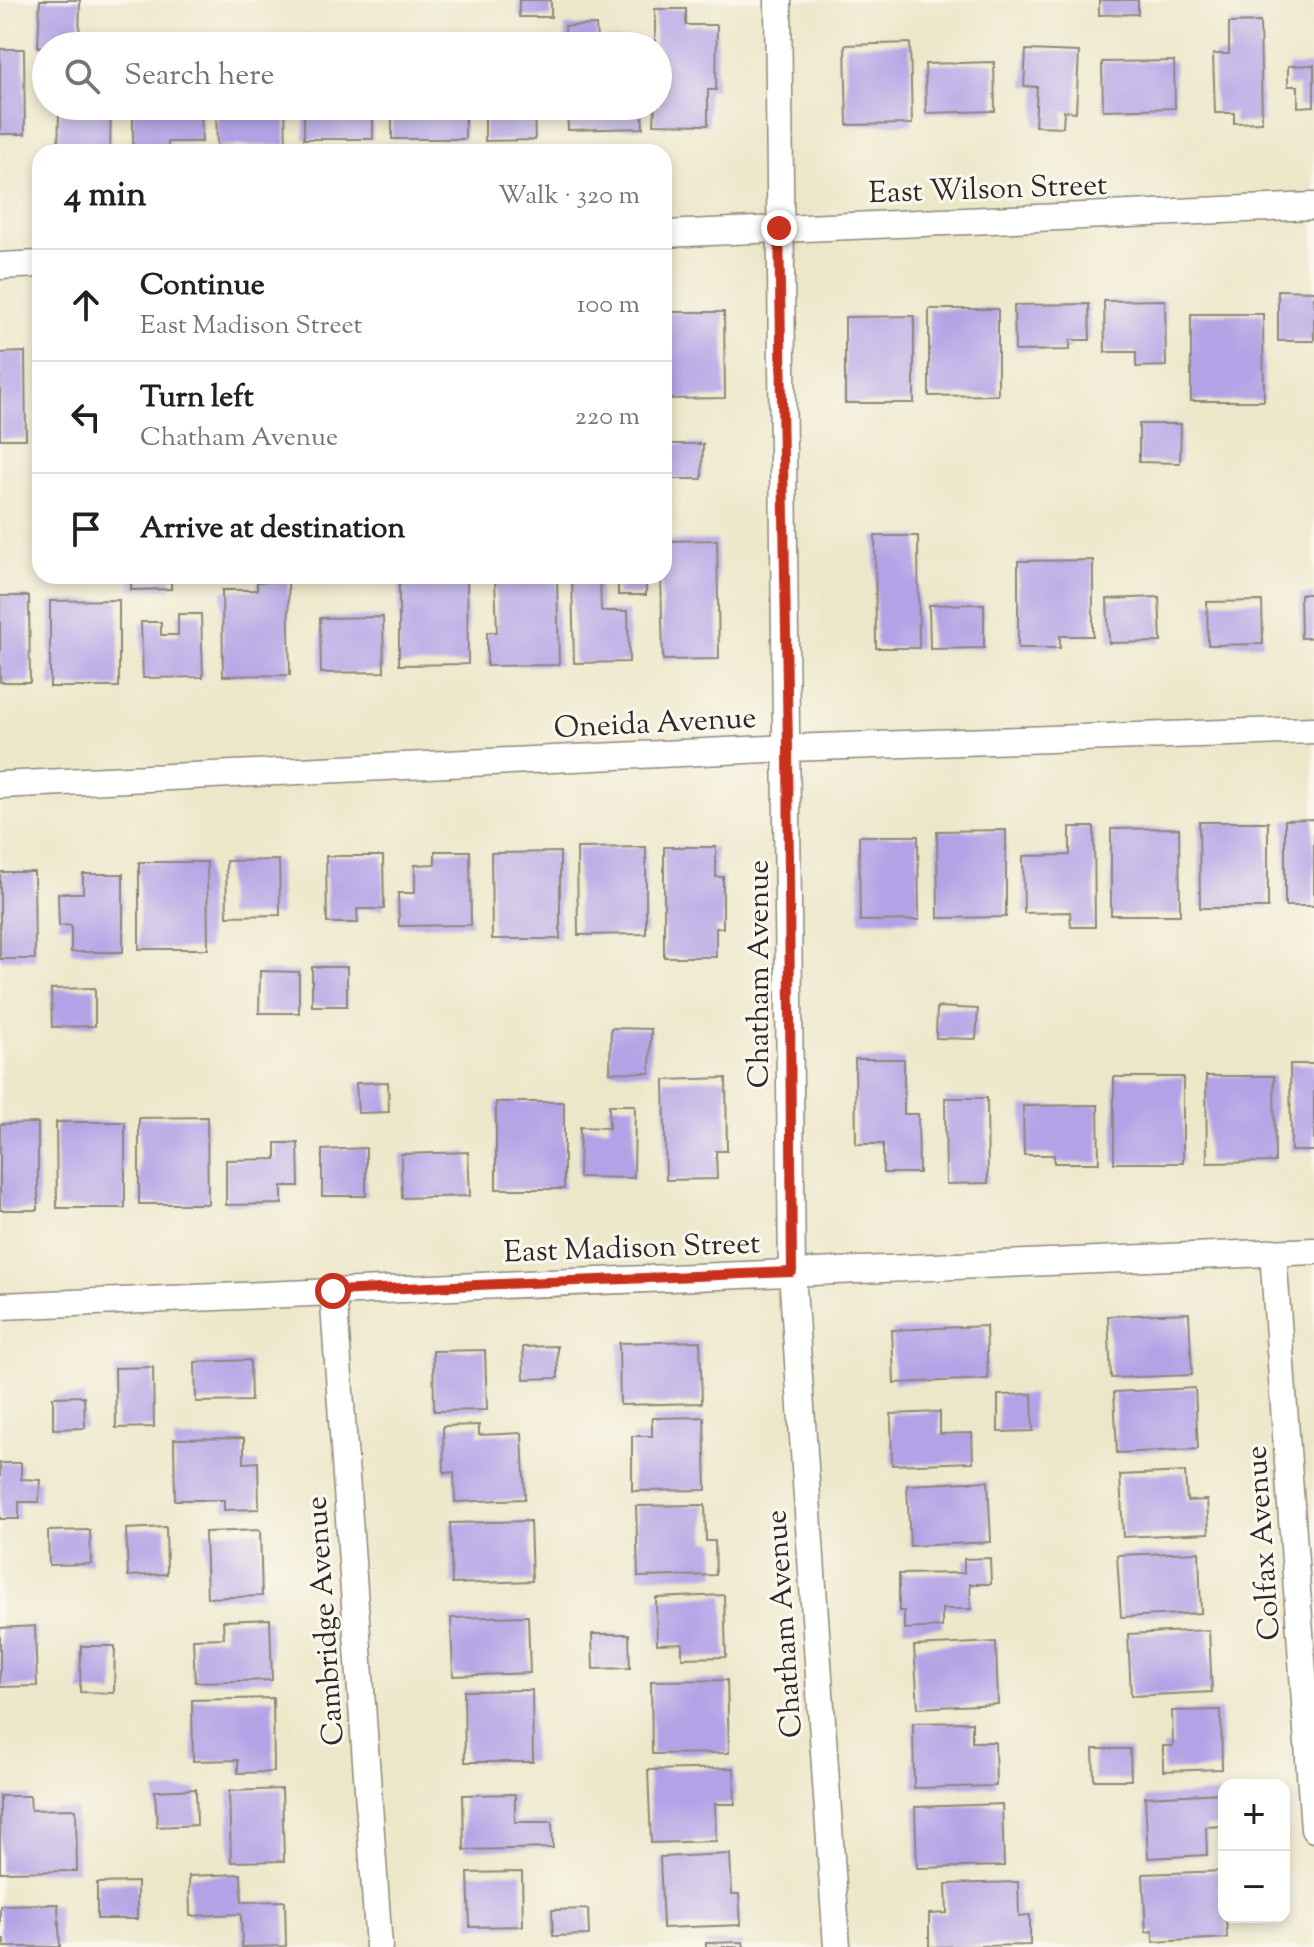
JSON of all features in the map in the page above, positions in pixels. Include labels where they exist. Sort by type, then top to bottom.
[{"type":"street","name":"Chatham Avenue","points":[[778,0],[792,1272],[837,1947]]},
{"type":"street","name":"East Wilson Street","points":[[672,234],[1314,206]]},
{"type":"street","points":[[0,266],[32,264]]},
{"type":"street","name":"Oneida Avenue","points":[[0,785],[788,748],[1314,730]]},
{"type":"street","name":"East Madison Street","points":[[0,1306],[1314,1251]]},
{"type":"street","name":"Colfax Avenue","points":[[1273,1252],[1314,1829]]},
{"type":"street","name":"Cambridge Avenue","points":[[333,1291],[379,1947]]},
{"type":"building","points":[[40,0],[80,0],[79,32],[39,32]]},
{"type":"building","points":[[519,0],[551,0],[551,17],[519,17]]},
{"type":"building","points":[[1099,0],[1138,0],[1138,14],[1099,15]]},
{"type":"building","points":[[655,9],[686,9],[686,25],[717,25],[716,90],[708,90],[708,125],[654,124],[654,120],[672,120],[672,32],[655,32]]},
{"type":"building","points":[[1260,22],[1262,122],[1234,123],[1234,113],[1215,113],[1213,54],[1229,54],[1229,23]]},
{"type":"building","points":[[596,25],[596,32],[565,32],[565,26]]},
{"type":"building","points":[[910,43],[912,124],[847,125],[845,45]]},
{"type":"building","points":[[0,49],[24,49],[25,134],[0,134]]},
{"type":"building","points":[[1026,50],[1079,52],[1076,112],[1064,111],[1063,127],[1035,126],[1037,87],[1024,86]]},
{"type":"building","points":[[1174,61],[1175,108],[1103,110],[1102,62]]},
{"type":"building","points":[[994,62],[995,111],[926,113],[925,64]]},
{"type":"building","points":[[1314,65],[1314,106],[1298,107],[1298,86],[1288,86],[1288,66]]},
{"type":"building","points":[[59,120],[111,120],[110,144],[58,144]]},
{"type":"building","points":[[133,120],[201,120],[202,142],[133,144]]},
{"type":"building","points":[[216,120],[285,120],[286,144],[217,144]]},
{"type":"building","points":[[304,120],[373,120],[373,139],[304,139]]},
{"type":"building","points":[[392,120],[465,120],[465,139],[392,139]]},
{"type":"building","points":[[485,120],[534,120],[535,140],[485,141]]},
{"type":"building","points":[[568,120],[643,120],[643,128],[568,130]]},
{"type":"building","points":[[1278,290],[1314,291],[1314,341],[1278,341]]},
{"type":"building","points":[[1165,300],[1166,366],[1136,367],[1136,352],[1105,352],[1104,301]]},
{"type":"building","points":[[1089,304],[1090,340],[1070,340],[1070,350],[1015,351],[1014,305]]},
{"type":"building","points":[[929,309],[998,309],[998,395],[929,396]]},
{"type":"building","points":[[672,312],[724,312],[725,398],[672,399]]},
{"type":"building","points":[[1191,314],[1263,314],[1264,401],[1191,401]]},
{"type":"building","points":[[914,316],[914,403],[845,403],[845,317]]},
{"type":"building","points":[[25,352],[26,439],[0,439],[0,353]]},
{"type":"building","points":[[1139,424],[1181,424],[1180,463],[1139,462]]},
{"type":"building","points":[[672,444],[703,444],[702,479],[672,479]]},
{"type":"building","points":[[875,536],[918,536],[919,648],[876,648]]},
{"type":"building","points":[[717,540],[719,659],[663,660],[661,584],[672,584],[672,541]]},
{"type":"building","points":[[1093,560],[1093,636],[1060,636],[1060,648],[1018,648],[1018,561]]},
{"type":"building","points":[[131,584],[171,584],[171,589],[131,590]]},
{"type":"building","points":[[257,584],[288,584],[290,675],[223,676],[222,590],[257,590]]},
{"type":"building","points":[[399,584],[467,584],[468,664],[399,665]]},
{"type":"building","points":[[495,584],[557,584],[559,665],[487,666],[487,632],[497,632]]},
{"type":"building","points":[[572,584],[600,584],[601,611],[628,611],[629,662],[574,663]]},
{"type":"building","points":[[618,584],[646,584],[646,595],[618,595]]},
{"type":"building","points":[[1300,594],[1314,594],[1314,638],[1301,638]]},
{"type":"building","points":[[0,596],[29,596],[30,682],[0,682]]},
{"type":"building","points":[[1159,597],[1161,642],[1109,643],[1107,599]]},
{"type":"building","points":[[119,600],[119,687],[50,687],[50,601]]},
{"type":"building","points":[[1262,601],[1263,644],[1208,645],[1207,602]]},
{"type":"building","points":[[984,604],[984,648],[930,649],[929,605]]},
{"type":"building","points":[[178,614],[201,614],[203,677],[143,678],[141,622],[161,622],[161,635],[178,635]]},
{"type":"building","points":[[383,617],[384,672],[321,673],[320,618]]},
{"type":"building","points":[[1314,819],[1314,906],[1285,906],[1285,820]]},
{"type":"building","points":[[1199,822],[1268,822],[1268,908],[1200,908]]},
{"type":"building","points":[[1070,827],[1094,827],[1095,927],[1071,927],[1070,912],[1024,913],[1023,856],[1070,855]]},
{"type":"building","points":[[1179,828],[1180,915],[1111,915],[1111,829]]},
{"type":"building","points":[[1006,830],[1006,917],[938,918],[937,831]]},
{"type":"building","points":[[859,836],[918,836],[919,920],[860,921]]},
{"type":"building","points":[[646,847],[646,934],[578,935],[577,848]]},
{"type":"building","points":[[664,847],[716,847],[716,877],[723,877],[723,928],[716,928],[716,957],[664,957]]},
{"type":"building","points":[[435,851],[470,851],[471,925],[399,926],[398,893],[415,893],[415,865],[435,864]]},
{"type":"building","points":[[560,852],[560,939],[492,939],[491,853]]},
{"type":"building","points":[[326,856],[383,856],[384,909],[357,909],[358,923],[327,923]]},
{"type":"building","points":[[279,860],[280,915],[227,916],[226,861]]},
{"type":"building","points":[[139,862],[207,862],[208,949],[139,949]]},
{"type":"building","points":[[0,872],[34,872],[35,959],[0,959]]},
{"type":"building","points":[[83,874],[123,874],[123,952],[71,952],[71,925],[59,926],[58,893],[83,893]]},
{"type":"building","points":[[312,967],[347,967],[347,1006],[312,1006]]},
{"type":"building","points":[[260,971],[299,972],[299,1013],[259,1013]]},
{"type":"building","points":[[95,988],[95,1026],[52,1027],[51,989]]},
{"type":"building","points":[[937,1007],[978,1009],[976,1039],[936,1038]]},
{"type":"building","points":[[611,1028],[651,1029],[650,1073],[610,1072]]},
{"type":"building","points":[[855,1059],[904,1059],[904,1114],[918,1114],[919,1173],[883,1173],[883,1144],[856,1144]]},
{"type":"building","points":[[1290,1064],[1314,1064],[1314,1151],[1291,1151]]},
{"type":"building","points":[[1206,1076],[1274,1076],[1275,1162],[1207,1163]]},
{"type":"building","points":[[1114,1077],[1183,1077],[1183,1163],[1114,1163]]},
{"type":"building","points":[[726,1078],[727,1151],[716,1151],[717,1179],[666,1180],[664,1080]]},
{"type":"building","points":[[388,1082],[389,1112],[358,1113],[356,1083]]},
{"type":"building","points":[[945,1098],[987,1098],[988,1183],[946,1184]]},
{"type":"building","points":[[496,1102],[564,1102],[564,1189],[496,1189]]},
{"type":"building","points":[[609,1105],[635,1105],[634,1178],[579,1177],[580,1127],[609,1128]]},
{"type":"building","points":[[1098,1105],[1099,1163],[1054,1163],[1054,1155],[1024,1155],[1023,1106]]},
{"type":"building","points":[[207,1117],[208,1204],[139,1204],[139,1118]]},
{"type":"building","points":[[56,1122],[125,1122],[125,1208],[57,1208]]},
{"type":"building","points":[[38,1123],[38,1210],[0,1210],[0,1124]]},
{"type":"building","points":[[276,1143],[298,1143],[299,1186],[282,1186],[282,1204],[226,1205],[226,1160],[276,1159]]},
{"type":"building","points":[[366,1148],[366,1196],[322,1196],[322,1150]]},
{"type":"building","points":[[468,1152],[470,1196],[402,1198],[401,1154]]},
{"type":"building","points":[[1189,1313],[1192,1375],[1111,1378],[1108,1316]]},
{"type":"building","points":[[986,1326],[988,1379],[894,1383],[892,1330]]},
{"type":"building","points":[[700,1341],[702,1403],[620,1405],[619,1343]]},
{"type":"building","points":[[557,1346],[558,1378],[524,1379],[523,1347]]},
{"type":"building","points":[[485,1350],[487,1410],[434,1411],[433,1351]]},
{"type":"building","points":[[250,1360],[251,1401],[196,1402],[195,1362]]},
{"type":"building","points":[[153,1367],[154,1427],[116,1428],[115,1368]]},
{"type":"building","points":[[1195,1388],[1198,1449],[1117,1453],[1114,1392]]},
{"type":"building","points":[[1032,1394],[1033,1431],[998,1432],[998,1395]]},
{"type":"building","points":[[84,1396],[85,1428],[53,1429],[53,1397]]},
{"type":"building","points":[[940,1412],[940,1434],[972,1433],[973,1462],[892,1465],[891,1414]]},
{"type":"building","points":[[704,1417],[706,1490],[632,1491],[632,1436],[652,1436],[652,1418]]},
{"type":"building","points":[[479,1425],[479,1435],[522,1433],[525,1499],[455,1502],[454,1472],[444,1473],[443,1426]]},
{"type":"building","points":[[244,1438],[244,1463],[258,1462],[259,1509],[224,1510],[224,1500],[175,1500],[174,1439]]},
{"type":"building","points":[[0,1463],[21,1463],[21,1479],[40,1480],[39,1502],[19,1502],[19,1519],[0,1519]]},
{"type":"building","points":[[1185,1472],[1187,1501],[1207,1500],[1209,1533],[1123,1537],[1120,1475]]},
{"type":"building","points":[[988,1481],[991,1542],[910,1546],[907,1485]]},
{"type":"building","points":[[705,1505],[706,1541],[715,1541],[716,1575],[638,1577],[636,1506]]},
{"type":"building","points":[[530,1521],[532,1581],[452,1584],[450,1523]]},
{"type":"building","points":[[166,1527],[167,1574],[128,1576],[126,1529]]},
{"type":"building","points":[[90,1530],[91,1564],[49,1565],[48,1531]]},
{"type":"building","points":[[260,1530],[262,1596],[207,1598],[205,1532]]},
{"type":"building","points":[[1199,1552],[1201,1613],[1121,1617],[1117,1555]]},
{"type":"building","points":[[990,1558],[991,1584],[970,1584],[971,1609],[942,1609],[942,1627],[904,1629],[904,1611],[899,1611],[899,1574],[964,1573],[964,1559]]},
{"type":"building","points":[[724,1595],[726,1657],[682,1658],[682,1643],[657,1644],[656,1598]]},
{"type":"building","points":[[528,1616],[530,1673],[453,1676],[451,1618]]},
{"type":"building","points":[[270,1619],[272,1680],[195,1682],[193,1639],[224,1638],[223,1621]]},
{"type":"building","points":[[35,1626],[37,1686],[0,1687],[0,1628]]},
{"type":"building","points":[[1209,1630],[1212,1692],[1131,1696],[1128,1634]]},
{"type":"building","points":[[592,1634],[629,1634],[630,1668],[593,1669]]},
{"type":"building","points":[[996,1642],[998,1704],[918,1708],[914,1646]]},
{"type":"building","points":[[81,1646],[115,1646],[114,1693],[80,1692]]},
{"type":"building","points":[[727,1680],[729,1753],[652,1754],[651,1681]]},
{"type":"building","points":[[532,1690],[533,1762],[465,1762],[464,1691]]},
{"type":"building","points":[[273,1698],[274,1772],[238,1773],[238,1760],[193,1761],[192,1700]]},
{"type":"building","points":[[1221,1710],[1222,1769],[1163,1771],[1163,1746],[1173,1746],[1172,1711]]},
{"type":"building","points":[[972,1722],[972,1742],[995,1742],[996,1786],[914,1788],[913,1723]]},
{"type":"building","points":[[1093,1749],[1130,1749],[1131,1780],[1094,1780]]},
{"type":"building","points":[[734,1768],[735,1804],[715,1804],[716,1841],[651,1843],[648,1770]]},
{"type":"building","points":[[196,1789],[197,1825],[157,1827],[155,1791]]},
{"type":"building","points":[[282,1789],[284,1861],[231,1862],[229,1791]]},
{"type":"building","points":[[1218,1793],[1218,1826],[1206,1827],[1207,1855],[1148,1858],[1145,1797]]},
{"type":"building","points":[[515,1794],[515,1822],[552,1822],[553,1848],[464,1850],[463,1795]]},
{"type":"building","points":[[0,1796],[30,1796],[31,1810],[76,1809],[77,1871],[0,1872]]},
{"type":"building","points":[[1002,1804],[1004,1866],[917,1868],[915,1807]]},
{"type":"building","points":[[730,1854],[732,1894],[739,1894],[741,1925],[663,1928],[660,1857]]},
{"type":"building","points":[[1218,1871],[1218,1923],[1226,1923],[1227,1938],[1153,1942],[1153,1931],[1146,1932],[1143,1874]]},
{"type":"building","points":[[522,1872],[523,1926],[470,1927],[468,1873]]},
{"type":"building","points":[[241,1874],[242,1902],[285,1901],[286,1946],[242,1947],[241,1914],[190,1916],[189,1876]]},
{"type":"building","points":[[137,1882],[137,1919],[97,1919],[97,1883]]},
{"type":"building","points":[[1018,1882],[1019,1916],[1030,1915],[1030,1945],[929,1947],[929,1914],[947,1913],[946,1884]]},
{"type":"building","points":[[58,1904],[60,1947],[4,1947],[4,1939],[0,1939],[0,1905]]},
{"type":"building","points":[[588,1909],[589,1935],[553,1936],[552,1910]]},
{"type":"building","points":[[743,1942],[744,1947],[706,1947],[706,1943]]},
{"type":"route","points":[[333,1291],[792,1272],[788,748],[779,228]]}]
